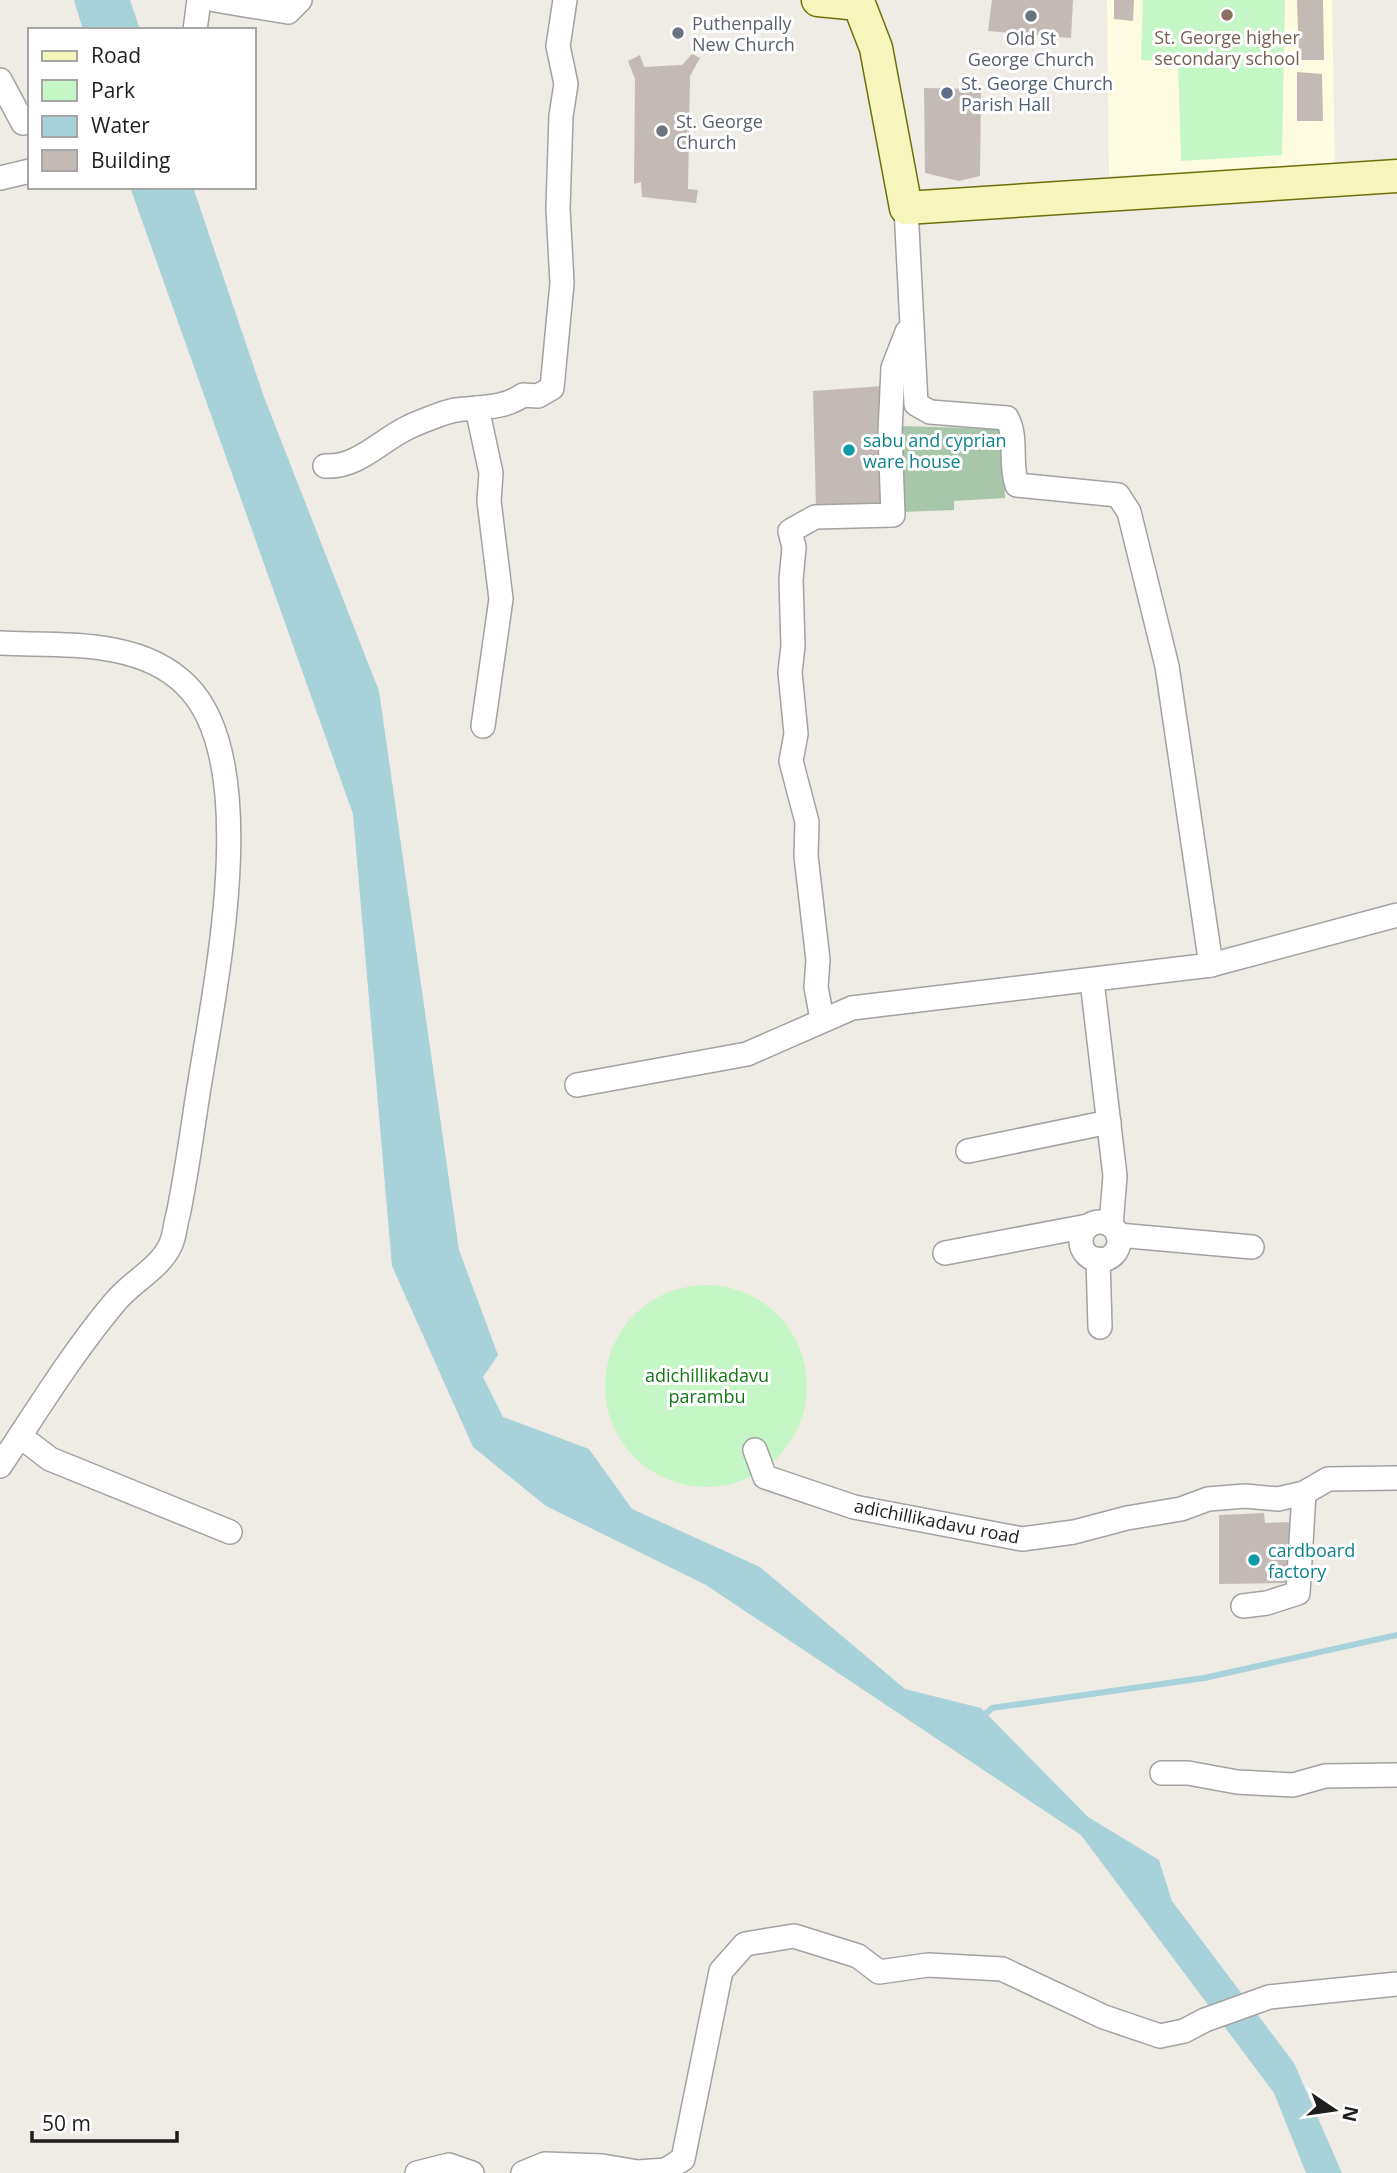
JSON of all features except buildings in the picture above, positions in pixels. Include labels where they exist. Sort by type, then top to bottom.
[{"type":"main road","points":[[818,0],[862,2],[876,48],[906,208],[1397,177]]},
{"type":"street","points":[[195,28],[199,0]]},
{"type":"street","points":[[215,0],[288,12],[300,0]]},
{"type":"street","points":[[325,466],[343,467],[406,428],[454,410],[514,401],[523,395],[538,396],[552,388],[562,283],[558,208],[561,116],[566,84],[558,46],[565,0]]},
{"type":"street","points":[[0,80],[23,123]]},
{"type":"street","points":[[0,177],[28,171]]},
{"type":"street","points":[[906,208],[916,404],[930,412],[1007,418],[1013,430],[1012,472],[1017,485],[1118,495],[1129,512],[1167,666],[1211,965]]},
{"type":"street","points":[[822,1019],[816,986],[818,960],[806,856],[807,822],[791,761],[796,734],[790,672],[793,646],[791,614],[794,547],[790,531],[815,517],[892,515],[890,421],[893,368],[911,323]]},
{"type":"street","points":[[477,408],[491,473],[489,501],[501,599],[483,726]]},
{"type":"street","points":[[0,643],[96,648],[132,654],[160,665],[186,685],[206,711],[216,735],[227,790],[230,847],[185,1184],[170,1246],[145,1276],[117,1299],[80,1347],[0,1466]]},
{"type":"street","points":[[577,1085],[747,1054],[796,1035],[822,1019],[852,1008],[1211,965],[1397,915]]},
{"type":"street","points":[[1092,981],[1115,1177],[1106,1229],[1114,1253],[1098,1259],[1087,1254],[1082,1243],[1106,1229]]},
{"type":"street","points":[[968,1151],[1109,1122]]},
{"type":"street","points":[[945,1253],[1106,1229],[1252,1247]]},
{"type":"street","points":[[1098,1259],[1100,1327]]},
{"type":"street","points":[[20,1436],[50,1459],[230,1532]]},
{"type":"street","name":"adichillikadavu road","points":[[755,1450],[765,1477],[854,1507],[1022,1539],[1074,1532],[1127,1518],[1181,1509],[1208,1499],[1245,1496],[1278,1499],[1304,1493]]},
{"type":"street","points":[[1243,1606],[1268,1603],[1298,1593],[1304,1493],[1328,1479],[1397,1478]]},
{"type":"street","points":[[1162,1773],[1293,1785],[1325,1776],[1397,1775]]},
{"type":"street","points":[[523,2173],[545,2164],[602,2166],[638,2172],[666,2170],[683,2159],[722,1971],[745,1944],[794,1936],[858,1956],[879,1972],[929,1965],[1002,1969],[1104,2017],[1160,2036],[1184,2031],[1205,2020],[1269,1997],[1397,1984]]},
{"type":"street","points":[[416,2173],[449,2165],[472,2173]]},
{"type":"shaded area","points":[[1107,0],[1332,0],[1335,167],[1109,176]]},
{"type":"green space","points":[[1143,0],[1285,0],[1282,155],[1181,161],[1178,62],[1141,60]]},
{"type":"green space","points":[[901,426],[1004,429],[1005,498],[954,501],[954,510],[903,512]]},
{"type":"green space","name":"adichillikadavu parambu","points":[[706,1285],[745,1292],[778,1314],[800,1347],[807,1386],[800,1425],[778,1458],[745,1480],[706,1487],[667,1480],[634,1458],[612,1425],[605,1386],[612,1347],[634,1314],[667,1292]]},
{"type":"water","points":[[74,0],[130,0],[139,28],[82,28]]},
{"type":"water","points":[[131,189],[194,189],[264,397],[379,691],[459,1250],[498,1355],[483,1377],[503,1417],[589,1449],[632,1509],[760,1567],[905,1689],[981,1708],[1088,1817],[1159,1860],[1172,1901],[1294,2063],[1342,2173],[1306,2173],[1274,2093],[1081,1835],[706,1585],[546,1506],[473,1447],[392,1266],[353,814]]},
{"type":"waterway","points":[[982,1717],[992,1708],[1204,1678],[1397,1635]]},
{"type":"place","name":"St. George higher secondary school","points":[[1227,15]]},
{"type":"place","name":"Old St George Church","points":[[1031,16]]},
{"type":"place","name":"Puthenpally New Church","points":[[678,33]]},
{"type":"place","name":"St. George Church Parish Hall","points":[[947,93]]},
{"type":"place","name":"St. George Church","points":[[662,131]]},
{"type":"place","name":"sabu and cyprian ware house","points":[[849,450]]},
{"type":"place","name":"cardboard factory","points":[[1254,1560]]}]
